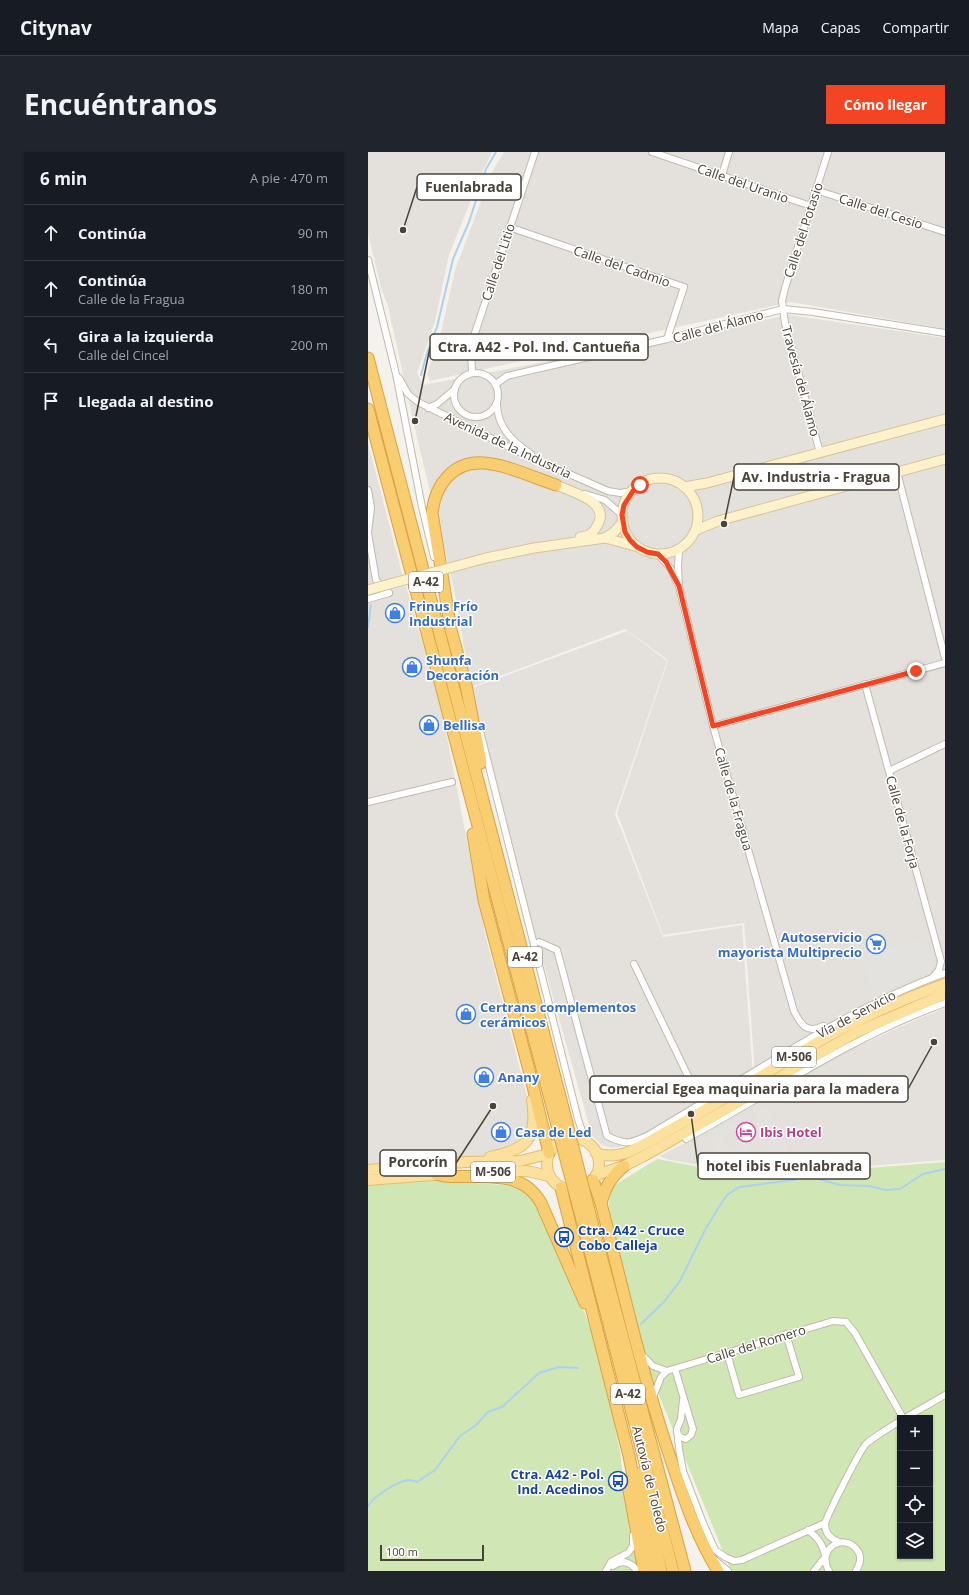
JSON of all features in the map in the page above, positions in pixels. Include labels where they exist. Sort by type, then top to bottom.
[{"type":"highway","name":"A-42","points":[[368,358],[485,806],[555,1110]]},
{"type":"highway","name":"A-42","points":[[368,409],[525,1006],[555,1110],[585,1224]]},
{"type":"highway","points":[[485,806],[483,774],[466,685],[451,630],[432,513],[433,502],[442,482],[449,474],[458,468],[469,464],[482,463],[496,465],[556,485]]},
{"type":"highway","points":[[471,801],[473,835],[484,900],[529,1070],[549,1154]]},
{"type":"highway","points":[[555,1110],[585,1224],[638,1460],[661,1571]]},
{"type":"highway","points":[[601,1203],[608,1182],[615,1173],[624,1166]]},
{"type":"highway","points":[[436,1174],[444,1176],[514,1179],[523,1183],[532,1190],[541,1203],[599,1336]]},
{"type":"highway","points":[[595,1178],[652,1401],[688,1510],[707,1554],[718,1571]]},
{"type":"highway","points":[[561,1188],[629,1456],[652,1571]]},
{"type":"highway","name":"Autovía de Toledo","points":[[585,1224],[646,1422],[685,1571]]},
{"type":"highway","name":"Autovía de Toledo","points":[[585,1224],[672,1568]]},
{"type":"highway","points":[[623,1434],[624,1460],[644,1571]]},
{"type":"highway","points":[[638,1460],[653,1509],[664,1553],[672,1568]]},
{"type":"highway","points":[[676,1533],[693,1571]]},
{"type":"main road","name":"M-506","points":[[368,1170],[465,1162],[520,1161],[549,1154],[557,1144],[569,1138],[585,1141],[594,1150],[605,1155],[617,1155],[630,1151],[648,1139],[705,1110],[819,1042],[862,1019],[906,998],[945,984]]},
{"type":"main road","name":"M-506","points":[[561,1188],[578,1190],[586,1186],[595,1178],[642,1157],[755,1093],[804,1062],[856,1032],[945,994]]},
{"type":"main road","points":[[465,1162],[508,1153],[518,1149],[531,1136],[534,1114],[529,1070]]},
{"type":"main road","points":[[594,1150],[599,1164],[595,1178]]},
{"type":"main road","points":[[549,1154],[546,1165],[549,1176],[554,1183],[561,1188]]},
{"type":"main road","name":"M-506","points":[[368,1180],[436,1174],[527,1171],[549,1176]]},
{"type":"street","name":"Calle del Litio","points":[[472,373],[471,349],[474,336],[535,152]]},
{"type":"street","name":"Calle del Uranio","points":[[652,152],[811,206]]},
{"type":"street","points":[[722,175],[729,152]]},
{"type":"street","name":"Calle del Potasio","points":[[783,309],[782,301],[785,288],[828,152]]},
{"type":"street","name":"Calle del Cesio","points":[[816,190],[945,232]]},
{"type":"street","name":"Calle del Cadmio","points":[[509,227],[684,287],[667,340]]},
{"type":"street","points":[[368,260],[396,374],[422,507],[451,630]]},
{"type":"street","name":"Calle del Álamo","points":[[496,384],[507,376],[667,340],[783,309],[813,312],[945,333]]},
{"type":"street","name":"Travesía del Álamo","points":[[783,309],[785,323],[820,453]]},
{"type":"street","points":[[497,404],[492,412],[483,417],[474,418],[464,415],[457,408],[454,399],[455,389],[458,382],[464,376],[472,373],[490,377],[496,384],[499,394],[497,414],[500,423],[518,446],[545,462]]},
{"type":"street","name":"Avenida de la Industria","points":[[396,374],[408,394],[428,408],[518,451],[608,491],[620,493],[633,491]]},
{"type":"street","points":[[428,408],[441,402],[455,389]]},
{"type":"street","points":[[684,487],[707,483],[945,419]]},
{"type":"street","points":[[696,530],[718,521],[945,459]]},
{"type":"street","points":[[897,472],[945,658]]},
{"type":"street","points":[[368,590],[486,558],[534,548],[606,538],[637,547],[647,552],[658,554],[669,553],[679,549],[689,541],[696,530],[698,518],[697,506],[692,496],[684,487],[673,480],[663,478],[648,480],[633,491],[624,505],[622,519],[625,532],[637,547]]},
{"type":"street","points":[[556,485],[605,500],[622,519]]},
{"type":"street","points":[[534,548],[559,540],[587,536],[594,531],[601,517],[600,511],[596,505],[589,500],[556,485]]},
{"type":"street","points":[[368,490],[371,508],[368,533],[376,580],[383,589],[389,593],[368,599]]},
{"type":"street","points":[[606,538],[614,532],[622,519]]},
{"type":"street","name":"Calle de la Fragua","points":[[679,549],[679,586],[713,726],[794,1011],[800,1023],[807,1028],[817,1029],[853,1013]]},
{"type":"street","name":"Calle de la Fragua","points":[[658,554],[671,569],[679,586]]},
{"type":"street","points":[[713,726],[945,663]]},
{"type":"street","name":"Calle de la Forja","points":[[865,684],[943,963],[932,978]]},
{"type":"street","points":[[466,685],[490,769],[578,1119],[583,1134],[594,1150]]},
{"type":"street","points":[[889,771],[945,744]]},
{"type":"street","points":[[368,802],[452,782]]},
{"type":"street","name":"Vía de Servicio","points":[[539,942],[557,950],[607,1136],[622,1143],[648,1139],[700,1103],[853,1013],[910,986],[945,973]]},
{"type":"street","points":[[634,964],[700,1103]]},
{"type":"street","name":"Vía de Servicio","points":[[686,1139],[728,1116],[834,1053],[874,1032],[945,1003]]},
{"type":"street","name":"Calle del Romero","points":[[667,1371],[833,1321],[846,1322],[855,1332],[902,1415]]},
{"type":"street","points":[[727,1353],[739,1395],[799,1377],[786,1334]]},
{"type":"street","points":[[640,1353],[653,1366],[667,1371],[661,1377],[652,1401]]},
{"type":"street","points":[[675,1369],[683,1400],[693,1429],[691,1435],[686,1439],[680,1437],[677,1432]]},
{"type":"street","points":[[909,1415],[945,1395]]},
{"type":"street","points":[[683,1400],[681,1419],[677,1432],[678,1449],[686,1479],[703,1523],[716,1550],[725,1557],[734,1561],[742,1560],[825,1523]]},
{"type":"street","points":[[856,1571],[860,1565],[860,1556],[856,1548],[848,1543],[833,1540],[826,1532],[825,1523],[842,1486],[866,1444],[897,1423]]},
{"type":"street","points":[[607,1571],[611,1562],[628,1553],[633,1546],[634,1521]]},
{"type":"street","points":[[808,1530],[818,1538],[823,1546],[826,1565],[829,1571]]},
{"type":"street","points":[[814,1571],[830,1547],[839,1542]]},
{"type":"street","points":[[707,1554],[728,1571]]},
{"type":"street","points":[[607,1571],[616,1563],[626,1562],[633,1566],[637,1571]]},
{"type":"shaded area","points":[[368,152],[492,152],[481,175],[449,255],[435,321],[417,373],[423,385],[790,315],[945,338],[945,978],[857,1015],[755,1075],[744,923],[663,935],[617,813],[668,660],[625,629],[471,687],[454,589],[418,442],[388,306],[382,291],[368,234]]},
{"type":"shaded area","points":[[504,152],[945,152],[945,329],[791,302],[430,381],[427,374],[441,332],[455,270],[492,172]]},
{"type":"shaded area","points":[[368,443],[403,577],[368,586]]},
{"type":"shaded area","points":[[406,586],[441,706],[485,934],[535,1127],[511,1156],[368,1165],[368,596]]},
{"type":"shaded area","points":[[627,631],[667,661],[615,814],[663,937],[742,925],[753,1076],[637,1144],[612,1148],[602,1145],[592,1136],[473,712],[472,688]]},
{"type":"shaded area","points":[[925,938],[930,956],[930,964],[925,973],[873,994],[862,956]]},
{"type":"shaded area","points":[[945,1008],[945,1160],[756,1175],[670,1160],[659,1156],[709,1131],[833,1058]]},
{"type":"shaded area","points":[[765,1106],[789,1148],[759,1173],[718,1161],[712,1133],[736,1121],[740,1127],[722,1137],[730,1151],[746,1142],[755,1158],[771,1150],[757,1124],[760,1122],[754,1111]]},
{"type":"green space","points":[[657,1159],[754,1177],[945,1162],[945,1571],[731,1571],[647,1366],[609,1209],[610,1188]]},
{"type":"green space","points":[[431,1180],[516,1186],[533,1198],[581,1303],[601,1359],[620,1452],[630,1533],[638,1571],[368,1571],[368,1184]]},
{"type":"waterway","points":[[421,375],[427,353],[437,327],[453,259],[469,222],[486,169],[496,152]]},
{"type":"waterway","points":[[368,627],[371,605]]},
{"type":"waterway","points":[[641,1324],[663,1303],[680,1281],[705,1230],[717,1210],[727,1195],[739,1187],[793,1180],[808,1176],[840,1185],[869,1186],[886,1190],[900,1189],[923,1174],[945,1169]]},
{"type":"waterway","points":[[368,1506],[375,1498],[392,1486],[408,1480],[417,1482],[435,1470],[460,1436],[475,1426],[488,1412],[502,1407],[539,1373],[559,1367],[578,1368]]},
{"type":"place","name":"Fuenlabrada","points":[[403,230]]},
{"type":"place","name":"Ctra. A42 - Pol. Ind. Cantueña","points":[[415,421]]},
{"type":"place","name":"Av. Industria - Fragua","points":[[724,524]]},
{"type":"place","name":"Frinus Frío Industrial","points":[[395,613]]},
{"type":"place","name":"Shunfa Decoración","points":[[412,667]]},
{"type":"place","name":"Bellisa","points":[[429,725]]},
{"type":"place","name":"Autoservicio mayorista Multiprecio","points":[[876,944]]},
{"type":"place","name":"Certrans complementos cerámicos","points":[[466,1014]]},
{"type":"place","name":"Comercial Egea maquinaria para la madera","points":[[934,1042]]},
{"type":"place","name":"Anany","points":[[484,1077]]},
{"type":"place","name":"Porcorín","points":[[493,1106]]},
{"type":"place","name":"hotel ibis Fuenlabrada","points":[[691,1114]]},
{"type":"place","name":"Casa de Led","points":[[501,1132]]},
{"type":"place","name":"Ibis Hotel","points":[[746,1132]]},
{"type":"place","name":"Ctra. A42 - Cruce Cobo Calleja","points":[[564,1237]]},
{"type":"place","name":"Ctra. A42 - Pol. Ind. Acedinos","points":[[618,1481]]},
{"type":"route","points":[[640,485],[628,497],[624,505],[622,515],[625,532],[637,547],[647,552],[658,554],[671,569],[679,586],[713,726],[916,671]]}]
